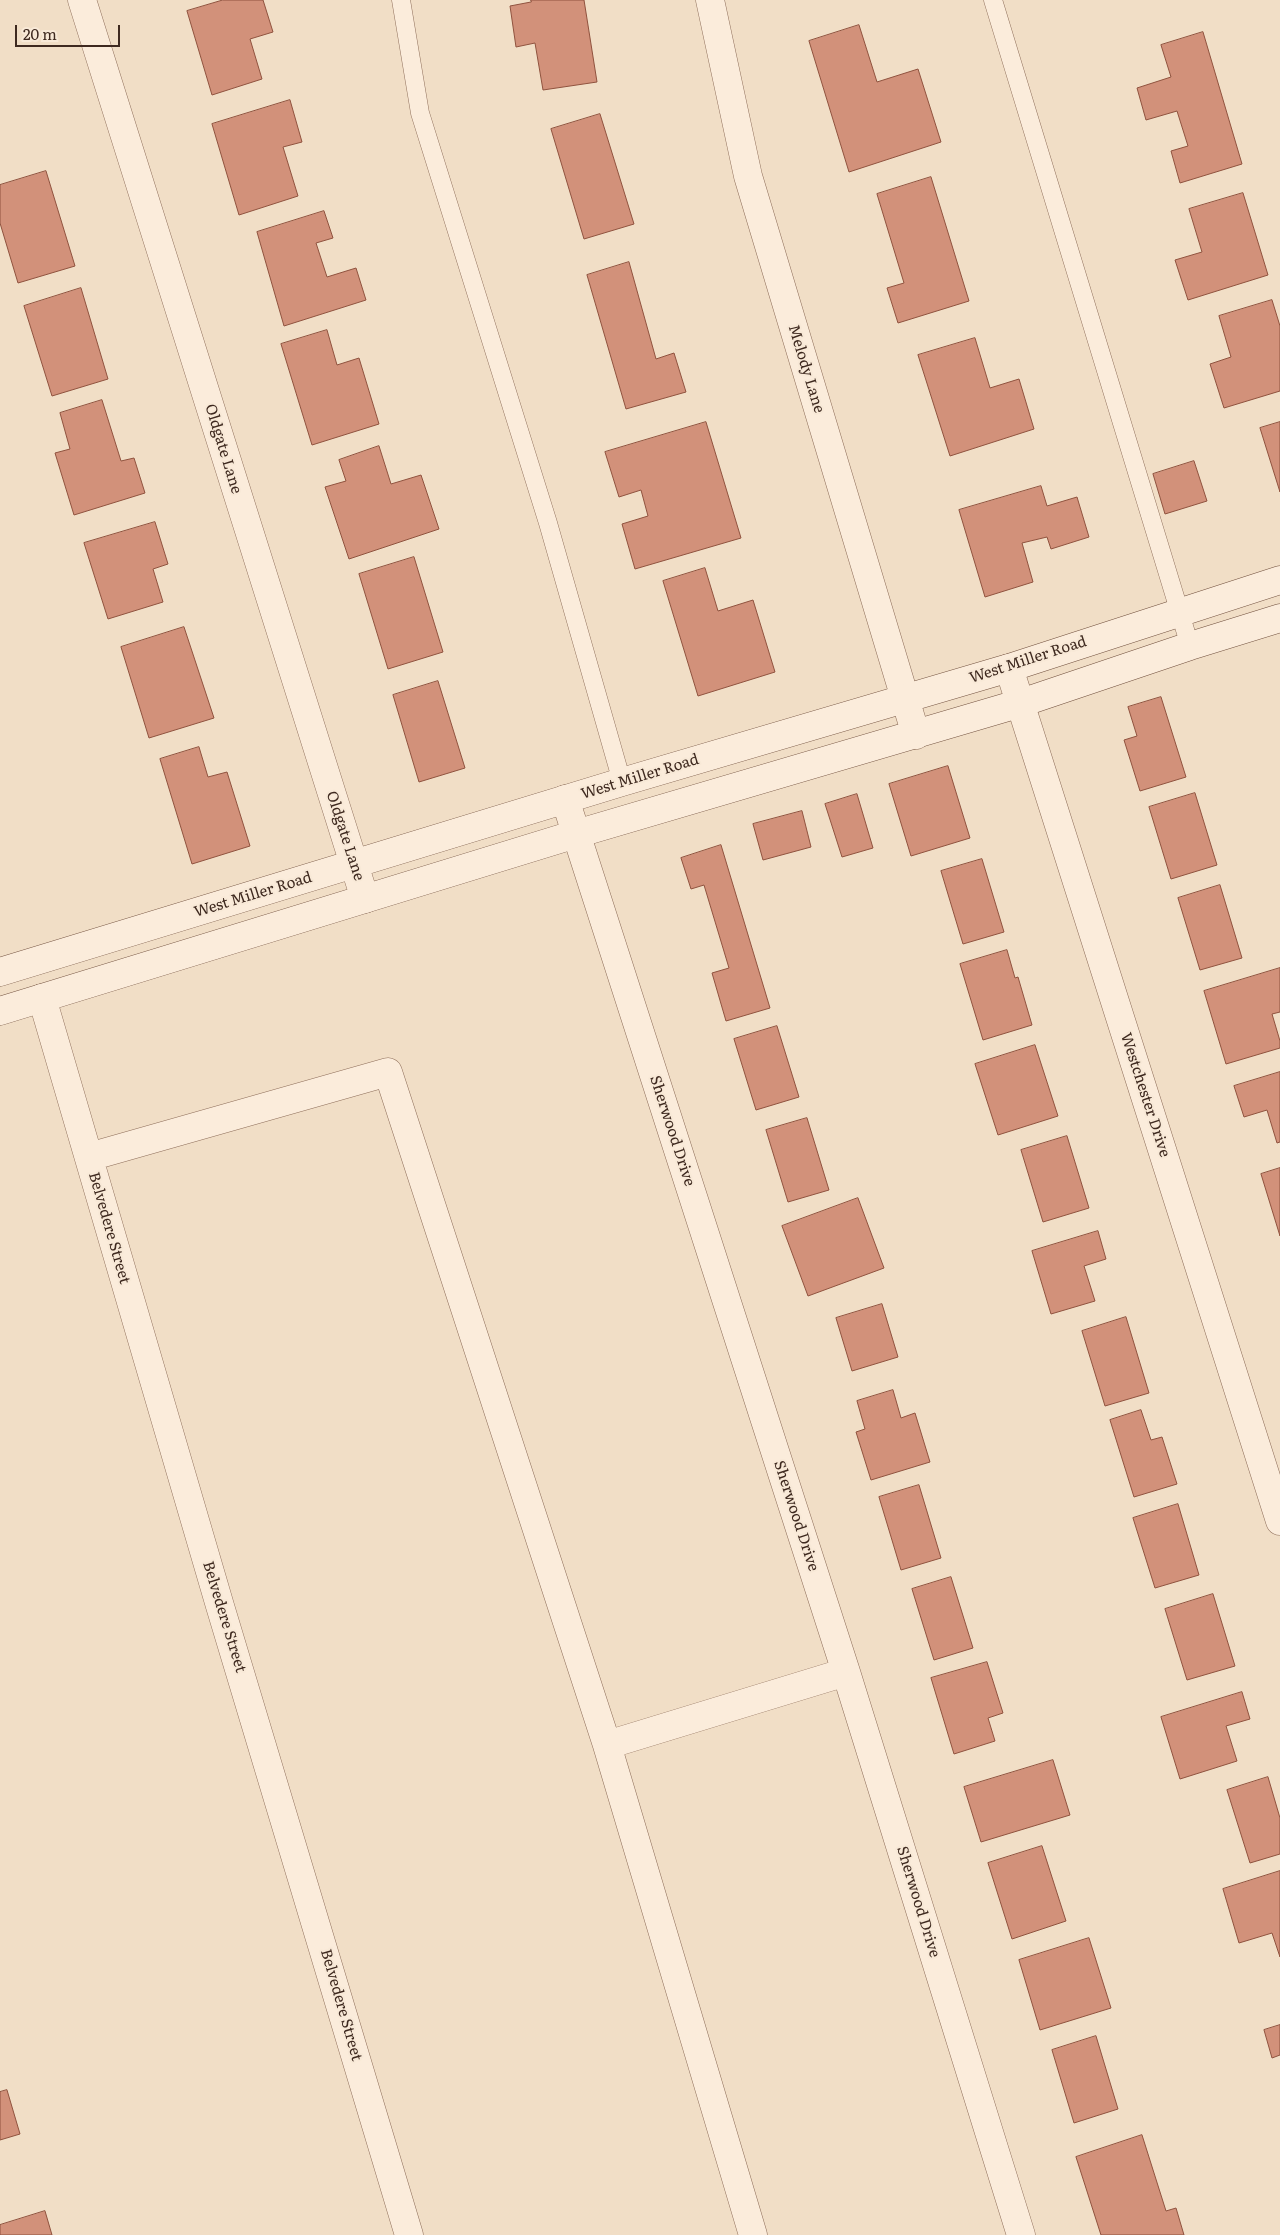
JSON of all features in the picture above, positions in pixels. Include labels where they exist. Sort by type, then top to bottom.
[{"type":"street","name":"Oldgate Lane","points":[[82,0],[365,899]]},
{"type":"street","name":"Melody Lane","points":[[710,0],[748,176],[916,735]]},
{"type":"street","name":"West Miller Road","points":[[0,972],[565,799],[1009,668],[1179,611],[1280,580]]},
{"type":"street","points":[[0,1011],[576,834],[916,735],[1280,618]]},
{"type":"street","name":"Westchester Drive","points":[[1009,668],[1280,1521]]},
{"type":"street","name":"Sherwood Drive","points":[[565,799],[846,1672],[1021,2235]]},
{"type":"street","name":"Belvedere Street","points":[[42,998],[220,1606],[409,2235]]},
{"type":"street","points":[[88,1157],[388,1072],[607,1745],[753,2235]]},
{"type":"street","points":[[607,1745],[846,1672]]},
{"type":"lane","points":[[402,0],[420,113],[548,523],[622,782]]},
{"type":"lane","points":[[993,0],[1002,34],[1062,221],[1190,646]]},
{"type":"building","points":[[223,0],[263,0],[273,32],[250,39],[262,79],[212,95],[187,11]]},
{"type":"building","points":[[531,0],[584,0],[597,82],[543,90],[535,43],[516,47],[510,6],[531,2]]},
{"type":"building","points":[[859,25],[877,82],[918,69],[941,142],[849,172],[809,41]]},
{"type":"building","points":[[1203,32],[1242,164],[1180,183],[1171,151],[1188,146],[1177,111],[1146,120],[1137,88],[1171,77],[1161,45]]},
{"type":"building","points":[[290,100],[302,142],[283,147],[298,196],[239,215],[212,124]]},
{"type":"building","points":[[600,114],[634,224],[584,239],[551,129]]},
{"type":"building","points":[[46,171],[75,266],[18,283],[0,223],[0,185]]},
{"type":"building","points":[[931,177],[969,301],[898,323],[887,288],[904,283],[877,194]]},
{"type":"building","points":[[1243,193],[1268,275],[1188,300],[1175,260],[1202,252],[1189,209]]},
{"type":"building","points":[[324,211],[333,238],[316,243],[327,277],[356,268],[366,300],[284,326],[257,232]]},
{"type":"building","points":[[629,262],[656,359],[674,353],[686,392],[626,409],[587,275]]},
{"type":"building","points":[[81,288],[108,379],[52,396],[24,306]]},
{"type":"building","points":[[1272,300],[1280,326],[1280,391],[1224,408],[1210,364],[1231,357],[1219,316]]},
{"type":"building","points":[[327,330],[337,365],[359,358],[379,424],[312,445],[281,344]]},
{"type":"building","points":[[975,338],[990,388],[1019,379],[1034,429],[950,456],[918,355]]},
{"type":"building","points":[[102,400],[121,461],[134,458],[145,493],[74,515],[55,453],[70,449],[60,413]]},
{"type":"building","points":[[706,422],[741,538],[635,569],[622,524],[648,516],[641,490],[619,497],[605,452]]},
{"type":"building","points":[[1280,422],[1280,492],[1260,428]]},
{"type":"building","points":[[379,446],[391,484],[421,475],[439,529],[349,559],[325,487],[346,481],[339,460]]},
{"type":"building","points":[[1194,461],[1207,501],[1165,514],[1153,474]]},
{"type":"building","points":[[1041,486],[1047,506],[1077,497],[1089,537],[1051,549],[1047,537],[1022,543],[1033,582],[985,597],[959,510]]},
{"type":"building","points":[[155,522],[168,564],[153,569],[163,602],[108,619],[84,543]]},
{"type":"building","points":[[414,557],[443,652],[388,669],[359,574]]},
{"type":"building","points":[[705,568],[718,611],[753,600],[775,672],[698,696],[663,581]]},
{"type":"building","points":[[184,627],[214,718],[149,738],[121,647]]},
{"type":"building","points":[[438,681],[465,768],[419,782],[393,695]]},
{"type":"building","points":[[1161,697],[1186,777],[1140,791],[1124,740],[1137,736],[1128,707]]},
{"type":"building","points":[[199,747],[208,777],[227,772],[250,846],[192,864],[160,759]]},
{"type":"building","points":[[948,766],[970,838],[911,856],[889,784]]},
{"type":"building","points":[[1195,793],[1217,865],[1171,879],[1149,807]]},
{"type":"building","points":[[857,794],[873,848],[842,857],[825,804]]},
{"type":"building","points":[[802,811],[811,847],[763,860],[753,824]]},
{"type":"building","points":[[721,845],[770,1008],[726,1021],[712,973],[729,968],[704,885],[691,889],[681,858]]},
{"type":"building","points":[[982,859],[1004,932],[963,944],[941,871]]},
{"type":"building","points":[[1220,885],[1242,958],[1200,970],[1178,898]]},
{"type":"building","points":[[1007,950],[1015,978],[1018,977],[1032,1025],[983,1040],[960,964]]},
{"type":"building","points":[[1280,968],[1280,1012],[1272,1014],[1280,1041],[1280,1048],[1226,1064],[1204,991]]},
{"type":"building","points":[[777,1026],[799,1097],[756,1110],[734,1039]]},
{"type":"building","points":[[1035,1045],[1058,1116],[998,1135],[975,1064]]},
{"type":"building","points":[[1280,1072],[1280,1142],[1277,1143],[1267,1110],[1244,1117],[1234,1086]]},
{"type":"building","points":[[807,1118],[829,1190],[788,1202],[766,1130]]},
{"type":"building","points":[[1067,1136],[1089,1208],[1043,1222],[1021,1150]]},
{"type":"building","points":[[1280,1168],[1280,1236],[1261,1174]]},
{"type":"building","points":[[858,1198],[884,1268],[808,1296],[782,1226]]},
{"type":"building","points":[[1098,1231],[1106,1259],[1084,1266],[1095,1301],[1051,1314],[1032,1251]]},
{"type":"building","points":[[882,1304],[898,1357],[852,1371],[836,1318]]},
{"type":"building","points":[[1126,1317],[1149,1393],[1105,1406],[1082,1331]]},
{"type":"building","points":[[893,1390],[901,1418],[915,1413],[930,1462],[871,1480],[856,1432],[865,1429],[857,1401]]},
{"type":"building","points":[[1141,1410],[1151,1440],[1162,1437],[1177,1484],[1134,1497],[1110,1420]]},
{"type":"building","points":[[919,1485],[941,1558],[901,1570],[879,1497]]},
{"type":"building","points":[[1178,1504],[1199,1575],[1155,1588],[1133,1518]]},
{"type":"building","points":[[951,1577],[973,1648],[934,1660],[912,1589]]},
{"type":"building","points":[[1213,1594],[1235,1666],[1187,1680],[1165,1609]]},
{"type":"building","points":[[987,1662],[1003,1713],[988,1718],[995,1741],[954,1754],[931,1678]]},
{"type":"building","points":[[1242,1692],[1250,1719],[1226,1726],[1237,1761],[1180,1779],[1161,1717]]},
{"type":"building","points":[[1053,1760],[1070,1815],[981,1842],[964,1787]]},
{"type":"building","points":[[1268,1777],[1280,1818],[1280,1854],[1250,1863],[1227,1790]]},
{"type":"building","points":[[1042,1846],[1066,1921],[1012,1939],[988,1863]]},
{"type":"building","points":[[1280,1871],[1280,1957],[1272,1933],[1239,1943],[1223,1889]]},
{"type":"building","points":[[1089,1938],[1111,2008],[1040,2030],[1019,1960]]},
{"type":"building","points":[[1280,2025],[1280,2055],[1272,2058],[1264,2030]]},
{"type":"building","points":[[1096,2036],[1118,2109],[1074,2123],[1052,2050]]},
{"type":"building","points":[[7,2090],[20,2134],[0,2140],[0,2092]]},
{"type":"building","points":[[1142,2135],[1166,2211],[1176,2208],[1184,2235],[1101,2235],[1076,2157]]},
{"type":"building","points":[[45,2211],[52,2235],[0,2235],[0,2225]]}]
